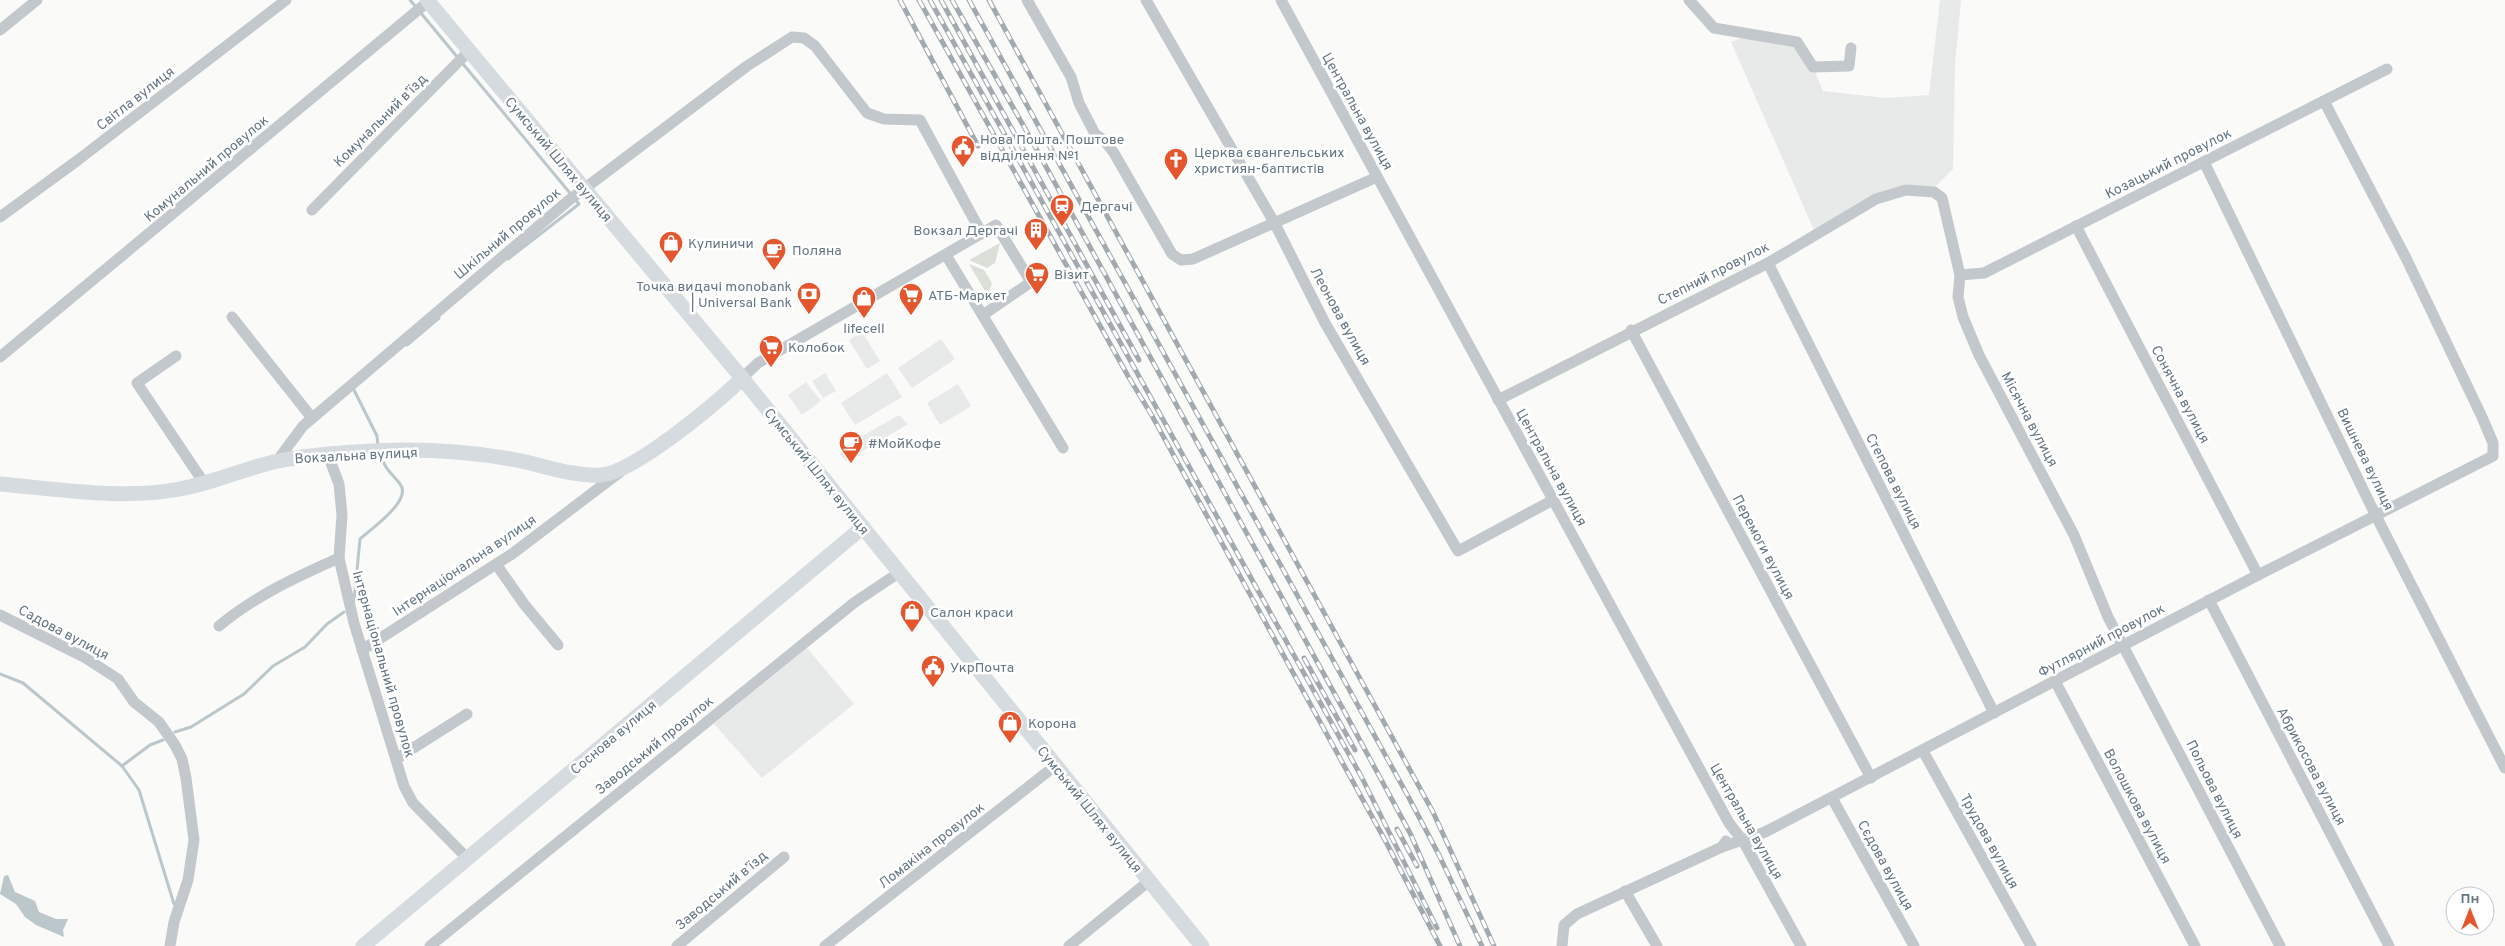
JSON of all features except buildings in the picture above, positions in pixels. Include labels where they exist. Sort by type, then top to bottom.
[{"type":"street","points":[[0,30],[37,0]]},
{"type":"street","name":"Світла вулиця","points":[[0,217],[78,160],[286,0]]},
{"type":"street","name":"Сумський Шлях вулиця","points":[[428,0],[742,378],[1202,946]]},
{"type":"street","name":"Комунальний провулок","points":[[0,357],[428,0]]},
{"type":"street","points":[[1027,0],[1071,77],[1079,104],[1095,134],[1104,140],[1114,153],[1172,254],[1181,260],[1193,259],[1275,224],[1377,176]]},
{"type":"street","name":"Леонова вулиця","points":[[1146,0],[1275,224],[1325,323],[1458,551],[1553,500]]},
{"type":"street","name":"Центральна вулиця","points":[[1280,0],[1728,823],[1743,841],[1801,946]]},
{"type":"street","points":[[1689,0],[1714,28],[1797,42],[1813,67],[1849,66],[1851,48]]},
{"type":"street","name":"Шкільний провулок","points":[[277,461],[303,426],[312,418],[584,189],[747,66],[792,37],[804,38],[815,46],[867,113],[884,119],[920,120],[982,234]]},
{"type":"street","name":"Комунальний в’їзд","points":[[312,210],[470,51]]},
{"type":"street","name":"Козацький провулок","points":[[1960,275],[1984,273],[2387,69]]},
{"type":"street","name":"Футлярний провулок","points":[[1562,946],[1564,925],[1577,914],[1722,847],[1765,832],[2375,514],[2493,456],[2493,443],[2482,417],[2410,267],[2324,101]]},
{"type":"street","name":"Вишнева вулиця","points":[[2204,162],[2375,514],[2505,768]]},
{"type":"street","name":"Степний провулок","points":[[1498,400],[1631,330],[1768,263],[1876,199],[1906,190],[1934,192],[1942,198]]},
{"type":"street","name":"Місячна вулиця","points":[[1942,198],[1960,275],[1958,297],[1962,316],[1976,347],[2074,535],[2108,617],[2124,645]]},
{"type":"street","points":[[742,378],[758,363],[996,225],[1031,282],[983,315]]},
{"type":"street","name":"Сонячна вулиця","points":[[2076,226],[2258,575]]},
{"type":"street","points":[[946,255],[1063,448]]},
{"type":"street","name":"Степова вулиця","points":[[1768,263],[1994,713]]},
{"type":"street","points":[[232,318],[312,418]]},
{"type":"street","name":"Перемоги вулиця","points":[[1631,330],[1871,778]]},
{"type":"street","points":[[176,356],[137,383],[204,484]]},
{"type":"street","name":"Вокзальна вулиця","points":[[0,484],[124,494],[179,490],[277,461],[328,455],[380,452],[492,455],[582,474],[602,475],[628,465],[681,430],[742,378]]},
{"type":"street","name":"Інтернаціональний провулок","points":[[328,455],[339,484],[342,515],[340,558],[362,650],[404,786],[413,803],[468,860]]},
{"type":"street","name":"Інтернаціональна вулиця","points":[[362,650],[496,564],[628,465]]},
{"type":"street","name":"Соснова вулиця","points":[[363,946],[468,860],[863,527]]},
{"type":"street","points":[[218,626],[240,608],[296,577],[340,558]]},
{"type":"street","points":[[496,564],[524,604],[558,645]]},
{"type":"street","name":"Заводський провулок","points":[[430,946],[855,602],[900,572]]},
{"type":"street","name":"Абрикосова вулиця","points":[[2209,600],[2389,946]]},
{"type":"street","name":"Садова вулиця","points":[[0,615],[84,656],[118,679],[134,702],[159,722],[175,745],[182,759],[186,778],[194,840],[188,880],[174,922],[170,946]]},
{"type":"street","name":"Польова вулиця","points":[[2124,645],[2280,946]]},
{"type":"street","name":"Волошкова вулиця","points":[[2055,681],[2194,946]]},
{"type":"street","points":[[396,759],[467,714]]},
{"type":"street","name":"Трудова вулиця","points":[[1923,751],[2031,946]]},
{"type":"street","name":"Ломакіна провулок","points":[[825,946],[1055,766]]},
{"type":"street","name":"Сєдова вулиця","points":[[1832,798],[1914,946]]},
{"type":"street","points":[[1722,847],[1730,837],[1728,823]]},
{"type":"street","name":"Заводський в’їзд","points":[[677,946],[784,857]]},
{"type":"street","points":[[1069,946],[1149,881]]},
{"type":"street","points":[[1625,891],[1657,946]]},
{"type":"shaded area","points":[[1940,0],[1961,0],[1955,64],[1953,169],[1933,189],[1908,187],[1814,230],[1731,42],[1744,37],[1801,38],[1823,91],[1886,98],[1929,95]]},
{"type":"shaded area","points":[[1000,243],[995,263],[987,268],[969,260]]},
{"type":"shaded area","points":[[969,264],[984,270],[992,283],[988,296]]},
{"type":"shaded area","points":[[862,332],[880,361],[867,369],[849,340]]},
{"type":"shaded area","points":[[941,339],[955,359],[912,388],[898,368]]},
{"type":"shaded area","points":[[825,373],[836,391],[823,398],[812,381]]},
{"type":"shaded area","points":[[887,373],[902,397],[855,425],[841,403]]},
{"type":"shaded area","points":[[806,382],[821,401],[802,415],[788,395]]},
{"type":"shaded area","points":[[958,384],[971,406],[940,425],[927,403]]},
{"type":"shaded area","points":[[899,415],[908,424],[846,461],[839,454],[864,435]]},
{"type":"shaded area","points":[[807,648],[854,704],[762,778],[714,724]]},
{"type":"shaded area","points":[[8,875],[15,892],[35,901],[39,912],[56,919],[68,919],[63,930],[64,937],[36,925],[25,917],[16,904],[0,894],[4,876]]},
{"type":"waterway","points":[[410,0],[416,7]]},
{"type":"waterway","points":[[420,12],[579,204],[508,259]]},
{"type":"waterway","points":[[407,345],[439,318]]},
{"type":"waterway","points":[[353,388],[377,436],[378,447]]},
{"type":"waterway","points":[[354,601],[360,539],[389,514],[401,498],[400,484],[387,468],[381,456]]},
{"type":"waterway","points":[[175,732],[191,727],[244,694],[273,666],[305,647],[327,624],[344,612]]},
{"type":"waterway","points":[[0,674],[23,683],[122,766],[139,790],[174,904]]},
{"type":"waterway","points":[[122,766],[150,745],[163,740]]},
{"type":"railway","points":[[900,0],[978,146]]},
{"type":"railway","points":[[919,0],[1151,414],[1386,842],[1440,946]]},
{"type":"railway","points":[[930,0],[1361,776],[1437,928]]},
{"type":"railway","points":[[941,0],[1139,360]]},
{"type":"railway","points":[[952,0],[1027,132],[1410,833],[1460,946]]},
{"type":"railway","points":[[969,0],[1409,798],[1439,855],[1482,946]]},
{"type":"railway","points":[[989,0],[1433,812],[1494,946]]},
{"type":"railway","points":[[1304,658],[1355,750]]},
{"type":"railway","points":[[1397,829],[1417,866]]},
{"type":"place","name":"Нова Пошта. Поштове відділення №1","points":[[963,168]]},
{"type":"place","name":"Церква євангельських християн-баптистів","points":[[1176,181]]},
{"type":"place","name":"Дергачі","points":[[1062,227]]},
{"type":"place","name":"Вокзал Дергачі","points":[[1036,251]]},
{"type":"place","name":"Кулиничи","points":[[671,264]]},
{"type":"place","name":"Поляна","points":[[774,271]]},
{"type":"place","name":"Візит","points":[[1037,295]]},
{"type":"place","name":"Точка видачі monobank | Universal Bank","points":[[809,315]]},
{"type":"place","name":"АТБ-Маркет","points":[[911,316]]},
{"type":"place","name":"lifecell","points":[[864,319]]},
{"type":"place","name":"Колобок","points":[[771,368]]},
{"type":"place","name":"#МойКофе","points":[[851,464]]},
{"type":"place","name":"Салон краси","points":[[912,633]]},
{"type":"place","name":"УкрПочта","points":[[933,688]]},
{"type":"place","name":"Корона","points":[[1010,744]]}]
